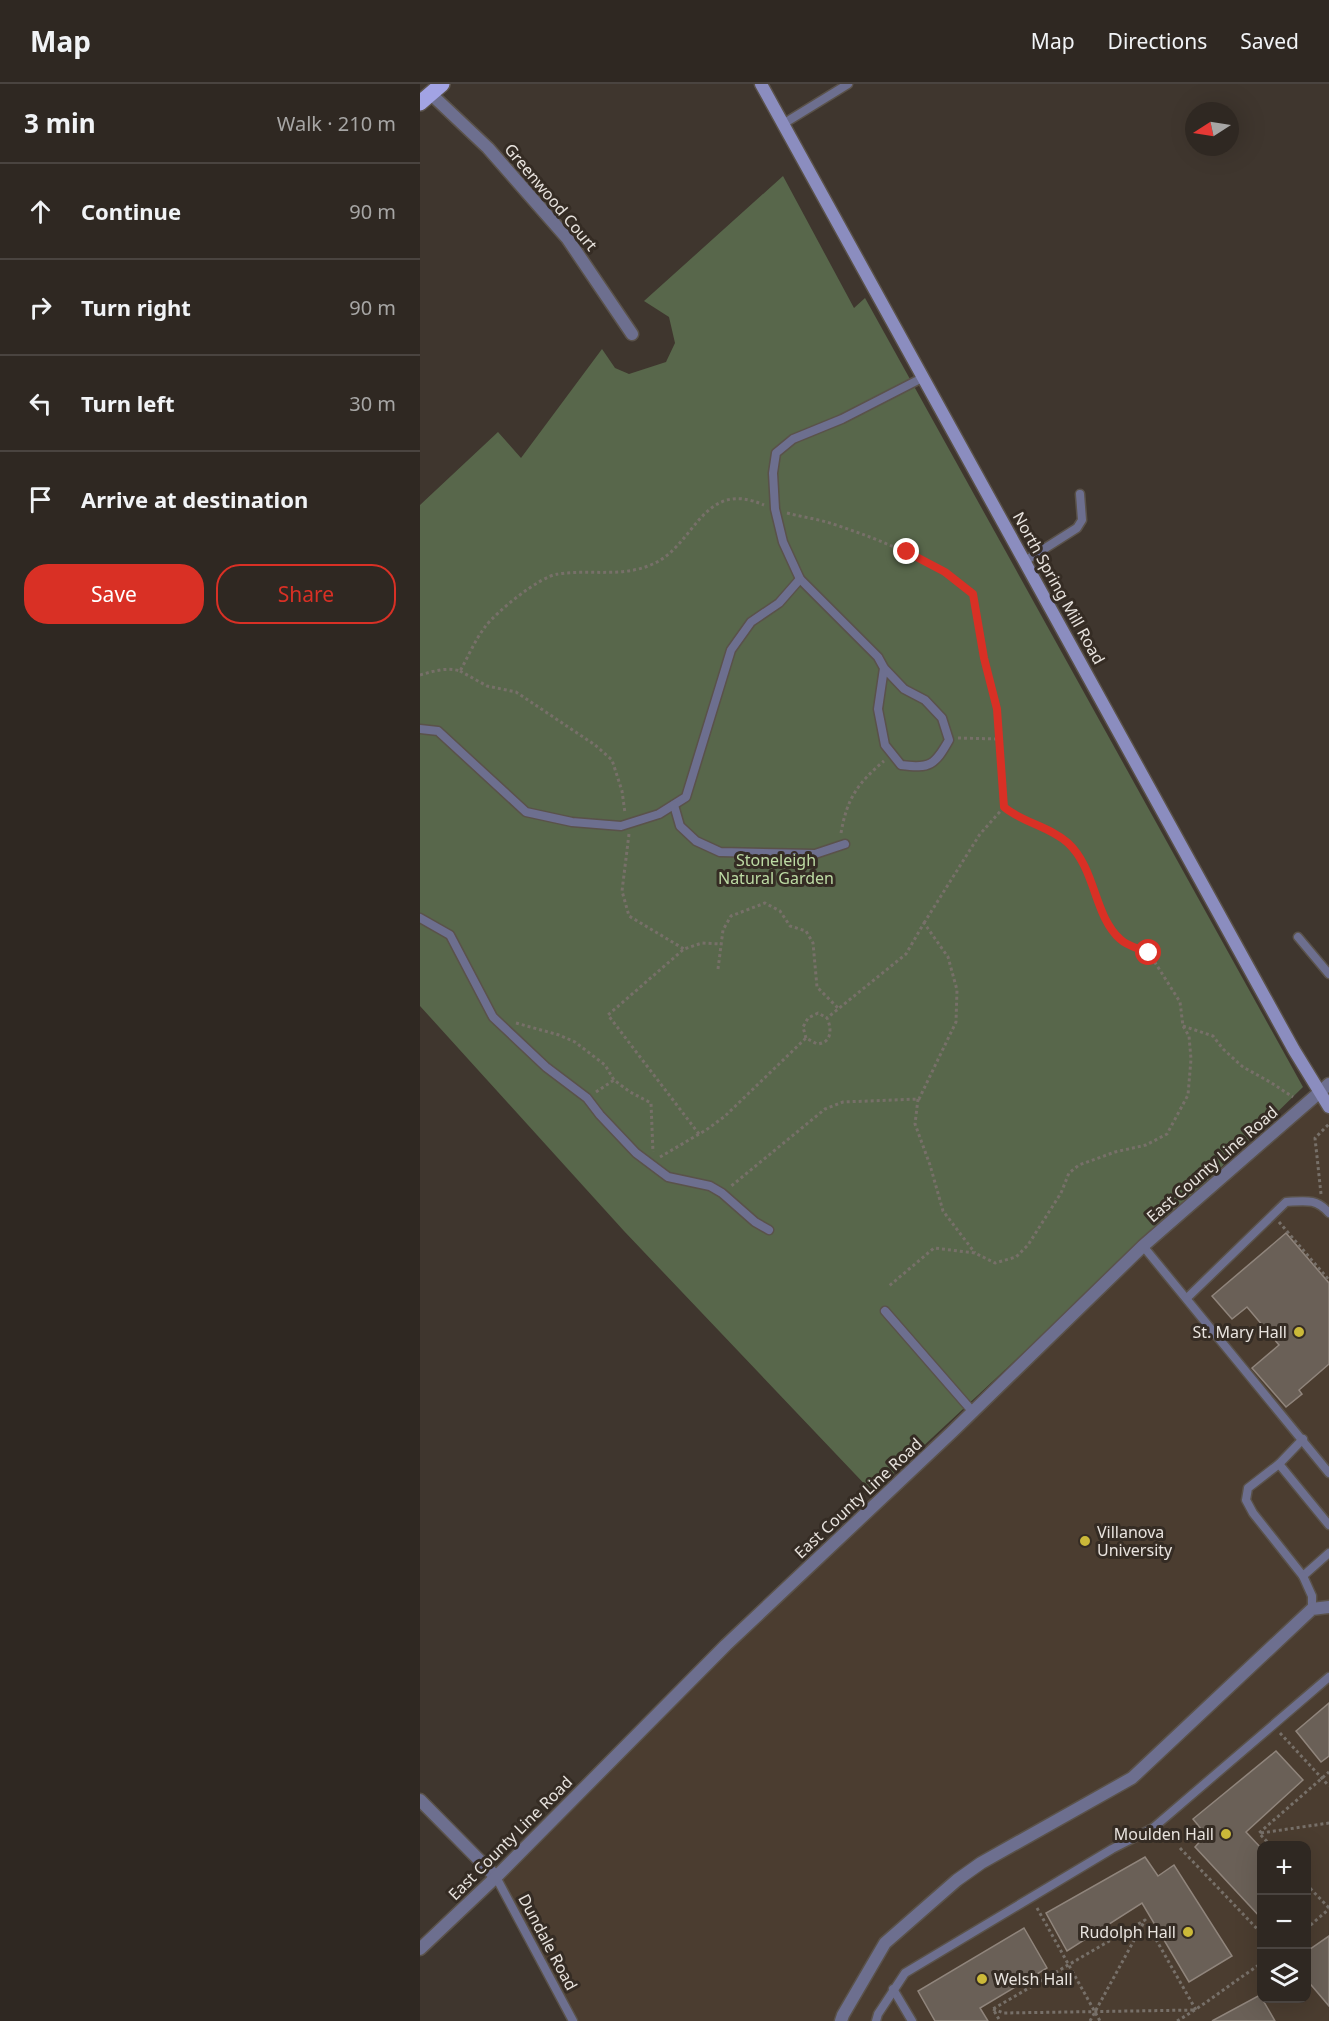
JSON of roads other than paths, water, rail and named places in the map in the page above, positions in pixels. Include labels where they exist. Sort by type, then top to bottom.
[{"type":"main road","name":"North Spring Mill Road","points":[[761,84],[1025,561],[1324,1088],[1329,1107]]},
{"type":"street","name":"Greenwood Court","points":[[431,94],[488,148],[567,238],[632,334]]},
{"type":"street","name":"East County Line Road","points":[[420,1949],[496,1877],[726,1645],[973,1412],[1143,1246],[1324,1088]]},
{"type":"street","points":[[842,2021],[843,2015],[885,1942],[957,1880],[981,1863],[1132,1778],[1312,1609],[1329,1607]]},
{"type":"street","points":[[420,1800],[496,1877]]},
{"type":"lane","points":[[783,124],[848,84]]},
{"type":"lane","points":[[884,668],[878,709],[885,746],[901,765],[920,767],[939,759],[949,740],[942,718],[925,700],[904,688],[884,668],[878,657],[800,579],[783,542],[775,509],[773,473],[776,453],[793,439],[842,419],[924,377]]},
{"type":"lane","points":[[1025,561],[1077,528],[1082,520],[1080,494]]},
{"type":"lane","points":[[420,729],[438,731],[526,812],[572,822],[621,826],[659,814],[686,798],[731,650],[751,622],[779,603],[800,579]]},
{"type":"lane","points":[[674,805],[680,826],[696,841],[720,852],[815,854],[843,841]]},
{"type":"lane","points":[[420,918],[450,935],[493,1017],[546,1066],[587,1098],[636,1153],[668,1177],[711,1186],[755,1222],[769,1230]]},
{"type":"lane","points":[[1298,937],[1329,974]]},
{"type":"lane","points":[[1187,1298],[1286,1202],[1310,1201],[1322,1205],[1329,1213]]},
{"type":"lane","points":[[1143,1246],[1329,1473]]},
{"type":"lane","points":[[885,1311],[973,1412]]},
{"type":"lane","points":[[1303,1439],[1279,1464],[1248,1488],[1246,1500],[1253,1513],[1303,1576],[1312,1596],[1312,1609]]},
{"type":"lane","points":[[1279,1464],[1329,1525]]},
{"type":"lane","points":[[1303,1576],[1329,1553]]},
{"type":"lane","points":[[876,2021],[893,1989],[905,1973],[1112,1849],[1153,1828],[1329,1677]]},
{"type":"lane","name":"Dundale Road","points":[[496,1877],[573,2021]]},
{"type":"lane","points":[[893,1989],[912,2021]]},
{"type":"place","name":"St. Mary Hall","points":[[1299,1332]]},
{"type":"place","name":"Villanova University","points":[[1085,1541]]},
{"type":"place","name":"Moulden Hall","points":[[1226,1834]]},
{"type":"place","name":"Rudolph Hall","points":[[1188,1932]]},
{"type":"place","name":"Welsh Hall","points":[[982,1979]]},
{"type":"park label","name":"Stoneleigh Natural Garden","points":[[776,869]]}]
